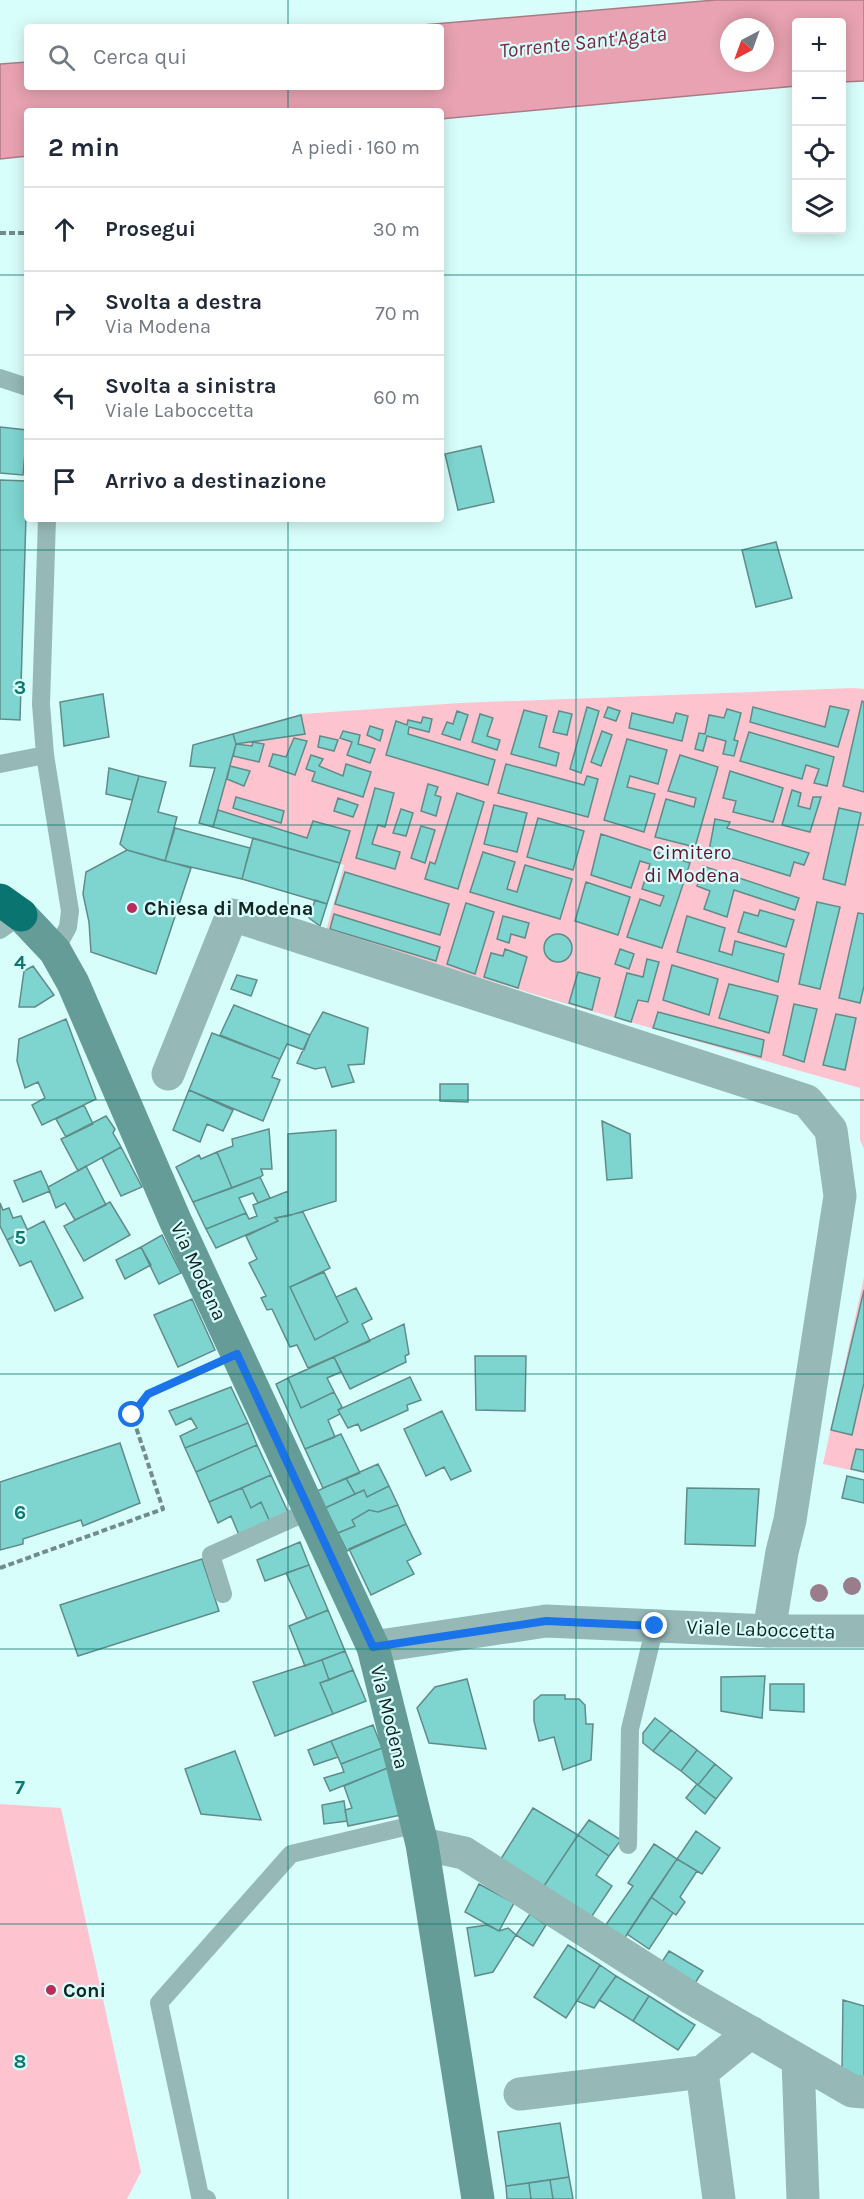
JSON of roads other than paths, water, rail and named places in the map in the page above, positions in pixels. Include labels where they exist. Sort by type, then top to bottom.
[{"type":"main road","name":"Via Modena","points":[[7,915],[55,951],[73,983],[175,1220],[373,1647],[420,1834],[477,2199]]},
{"type":"street","points":[[168,1074],[232,915],[807,1101],[831,1130],[840,1196],[790,1520],[782,1552],[770,1631]]},
{"type":"street","name":"Viale Laboccetta","points":[[373,1647],[546,1621],[770,1631],[864,1631]]},
{"type":"street","points":[[420,1834],[464,1853],[692,1998],[852,2091],[864,2092]]},
{"type":"street","points":[[520,2094],[702,2072],[751,2032]]},
{"type":"street","points":[[798,2060],[803,2199]]},
{"type":"street","points":[[702,2072],[719,2199]]},
{"type":"lane","points":[[0,378],[24,386]]},
{"type":"lane","points":[[47,522],[41,704],[45,755],[70,911],[68,927],[55,951]]},
{"type":"lane","points":[[0,764],[45,755]]},
{"type":"lane","points":[[223,1594],[211,1555],[309,1511]]},
{"type":"lane","points":[[627,1845],[630,1729],[655,1626]]},
{"type":"lane","points":[[207,2199],[200,2196],[159,2002],[291,1854],[420,1834]]},
{"type":"water","name":"Torrente Sant'Agata","points":[[715,0],[864,0],[864,81],[846,82],[846,18],[792,18],[792,86],[444,119],[444,108],[24,108],[24,156],[0,159],[0,64],[24,62],[24,90],[444,90],[444,24],[434,24]]},
{"type":"place","name":"Chiesa di Modena","points":[[132,908]]},
{"type":"place","name":"Coni","points":[[51,1990]]},
{"type":"park label","name":"Cimitero di Modena","points":[[692,864]]}]
